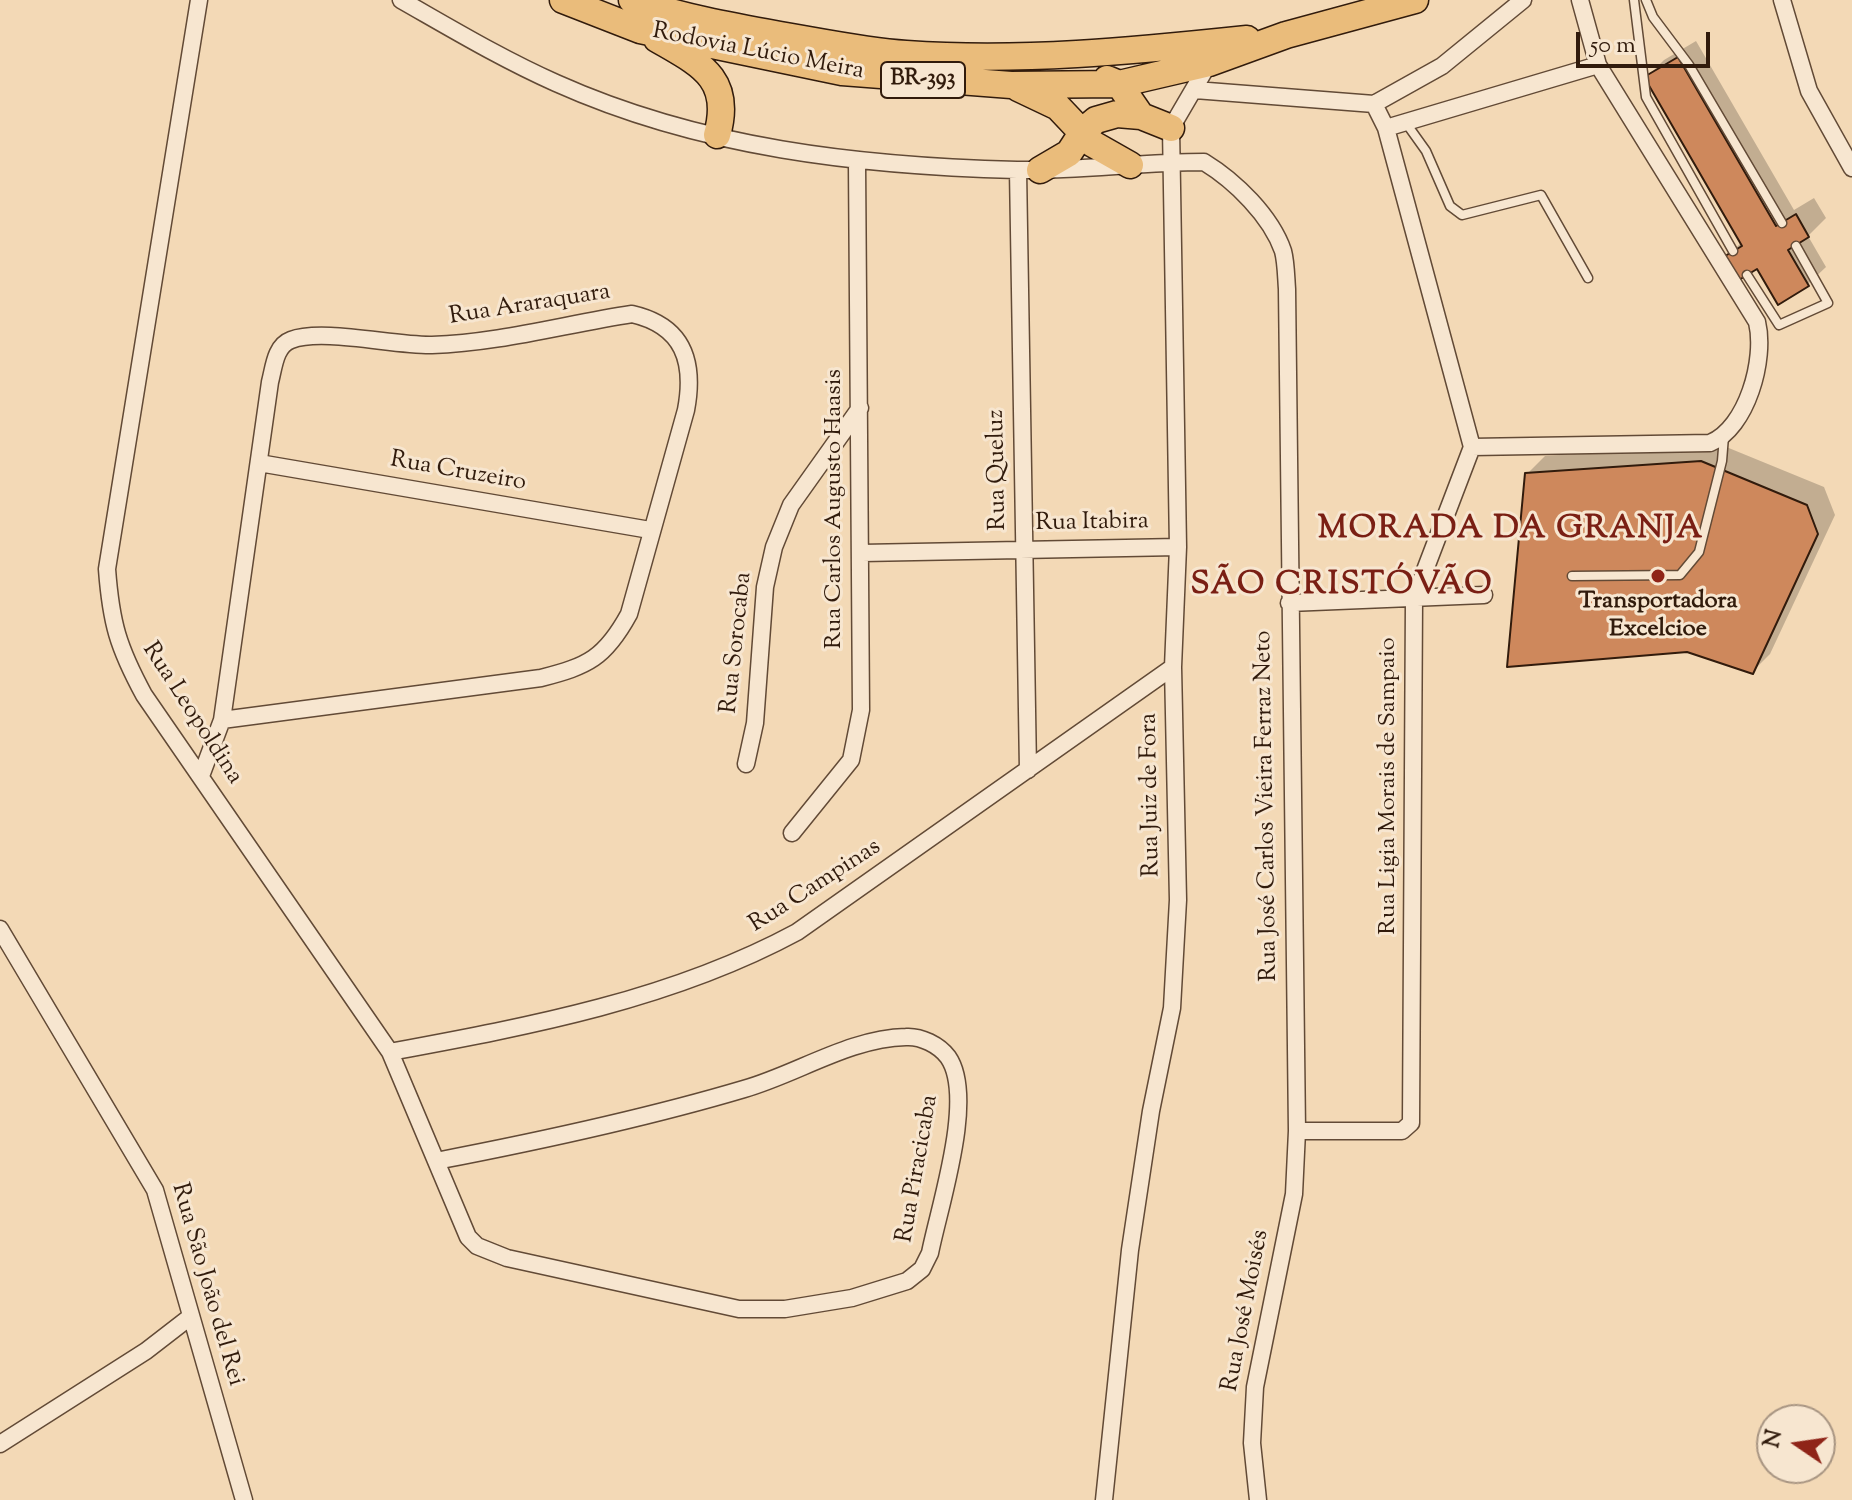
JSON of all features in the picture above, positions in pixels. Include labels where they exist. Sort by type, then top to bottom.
[{"type":"main road","name":"Rodovia Lúcio Meira","points":[[563,0],[640,30],[842,72],[1011,85],[1119,84],[1209,63],[1286,35],[1415,0]]},
{"type":"main road","name":"Rodovia Lúcio Meira","points":[[632,0],[669,13],[742,28],[905,54],[1047,57],[1132,53],[1286,35]]},
{"type":"main road","points":[[640,30],[699,63],[710,75],[723,105],[717,135]]},
{"type":"main road","points":[[905,54],[959,71],[1083,73],[1119,84],[1141,116]]},
{"type":"main road","points":[[1011,85],[1058,107],[1109,156],[1130,165]]},
{"type":"main road","points":[[1029,170],[1069,153],[1084,130],[1096,120],[1111,115],[1141,116],[1171,128]]},
{"type":"street","name":"Rua Leopoldina","points":[[199,0],[107,569],[111,619],[123,655],[144,695],[390,1052],[436,1161]]},
{"type":"street","name":"Rua José Carlos Vieira Ferraz Neto","points":[[401,0],[557,84],[635,113],[717,135],[857,163],[1029,170],[1204,162],[1254,207],[1273,230],[1283,252],[1287,289],[1297,1131]]},
{"type":"street","points":[[1195,90],[1374,104],[1442,66],[1523,0]]},
{"type":"street","points":[[1374,104],[1386,128],[1472,447],[1699,445],[1724,436],[1757,379],[1761,359],[1757,322],[1598,65],[1580,0]]},
{"type":"street","points":[[1782,0],[1809,91],[1852,168]]},
{"type":"street","points":[[1171,128],[1209,63]]},
{"type":"street","points":[[1386,128],[1598,65]]},
{"type":"street","name":"Rua Juiz de Fora","points":[[1104,1500],[1130,1250],[1151,1111],[1172,1008],[1178,900],[1173,667],[1178,547],[1171,128]]},
{"type":"street","name":"Rua Carlos Augusto Haasis","points":[[792,833],[851,760],[861,710],[857,163]]},
{"type":"street","name":"Rua Queluz","points":[[1028,770],[1024,549],[1029,170]]},
{"type":"street","name":"Rua Araraquara","points":[[201,776],[222,720],[270,382],[277,353],[289,340],[309,337],[429,345],[462,343],[632,314],[649,318],[665,328],[682,348],[691,380],[686,410],[629,614],[600,656],[575,669],[541,678],[222,720]]},
{"type":"street","name":"Rua Sorocaba","points":[[746,764],[755,723],[765,587],[774,547],[791,505],[860,408]]},
{"type":"street","name":"Rua Ligia Morais de Sampaio","points":[[1297,1131],[1402,1131],[1412,1119],[1414,599],[1472,447]]},
{"type":"street","name":"Rua Cruzeiro","points":[[259,463],[650,530]]},
{"type":"street","name":"Rua Itabira","points":[[862,553],[1178,547]]},
{"type":"street","points":[[1289,603],[1484,595]]},
{"type":"street","name":"Rua Campinas","points":[[390,1052],[544,1023],[652,993],[754,956],[797,932],[1173,667]]},
{"type":"street","name":"Rua São João del Rei","points":[[0,929],[144,1166],[155,1190],[244,1500]]},
{"type":"street","name":"Rua Piracicaba","points":[[905,1037],[924,1039],[946,1054],[955,1069],[960,1096],[930,1253],[922,1269],[907,1281],[852,1298],[785,1309],[727,1307],[507,1258],[477,1246],[462,1226],[436,1161],[627,1120],[748,1088],[862,1046],[905,1037]]},
{"type":"street","name":"Rua José Moisés","points":[[1258,1500],[1252,1443],[1255,1387],[1294,1194],[1297,1131]]},
{"type":"street","points":[[0,1444],[146,1351],[190,1317]]},
{"type":"lane","points":[[1634,0],[1646,97],[1733,251]]},
{"type":"lane","points":[[1646,0],[1653,17],[1689,65],[1782,223]]},
{"type":"lane","points":[[1406,122],[1426,151],[1450,206],[1462,215],[1541,195],[1588,278]]},
{"type":"lane","points":[[1747,275],[1779,325],[1828,303],[1796,246]]},
{"type":"lane","points":[[1572,576],[1680,575],[1699,552],[1722,461],[1724,436]]},
{"type":"building","points":[[1678,57],[1776,226],[1796,214],[1809,237],[1788,250],[1809,286],[1778,305],[1757,269],[1739,280],[1725,256],[1742,246],[1644,77]]},
{"type":"building","name":"Transportadora Excelcioe","points":[[1701,461],[1807,505],[1818,534],[1753,674],[1687,652],[1507,667],[1525,473]]},
{"type":"place","name":"Transportadora Excelcioe","points":[[1658,576]]},
{"type":"district","name":"MORADA DA GRANJA","points":[[1511,532]]},
{"type":"district","name":"SÃO CRISTÓVÃO","points":[[1342,588]]}]
